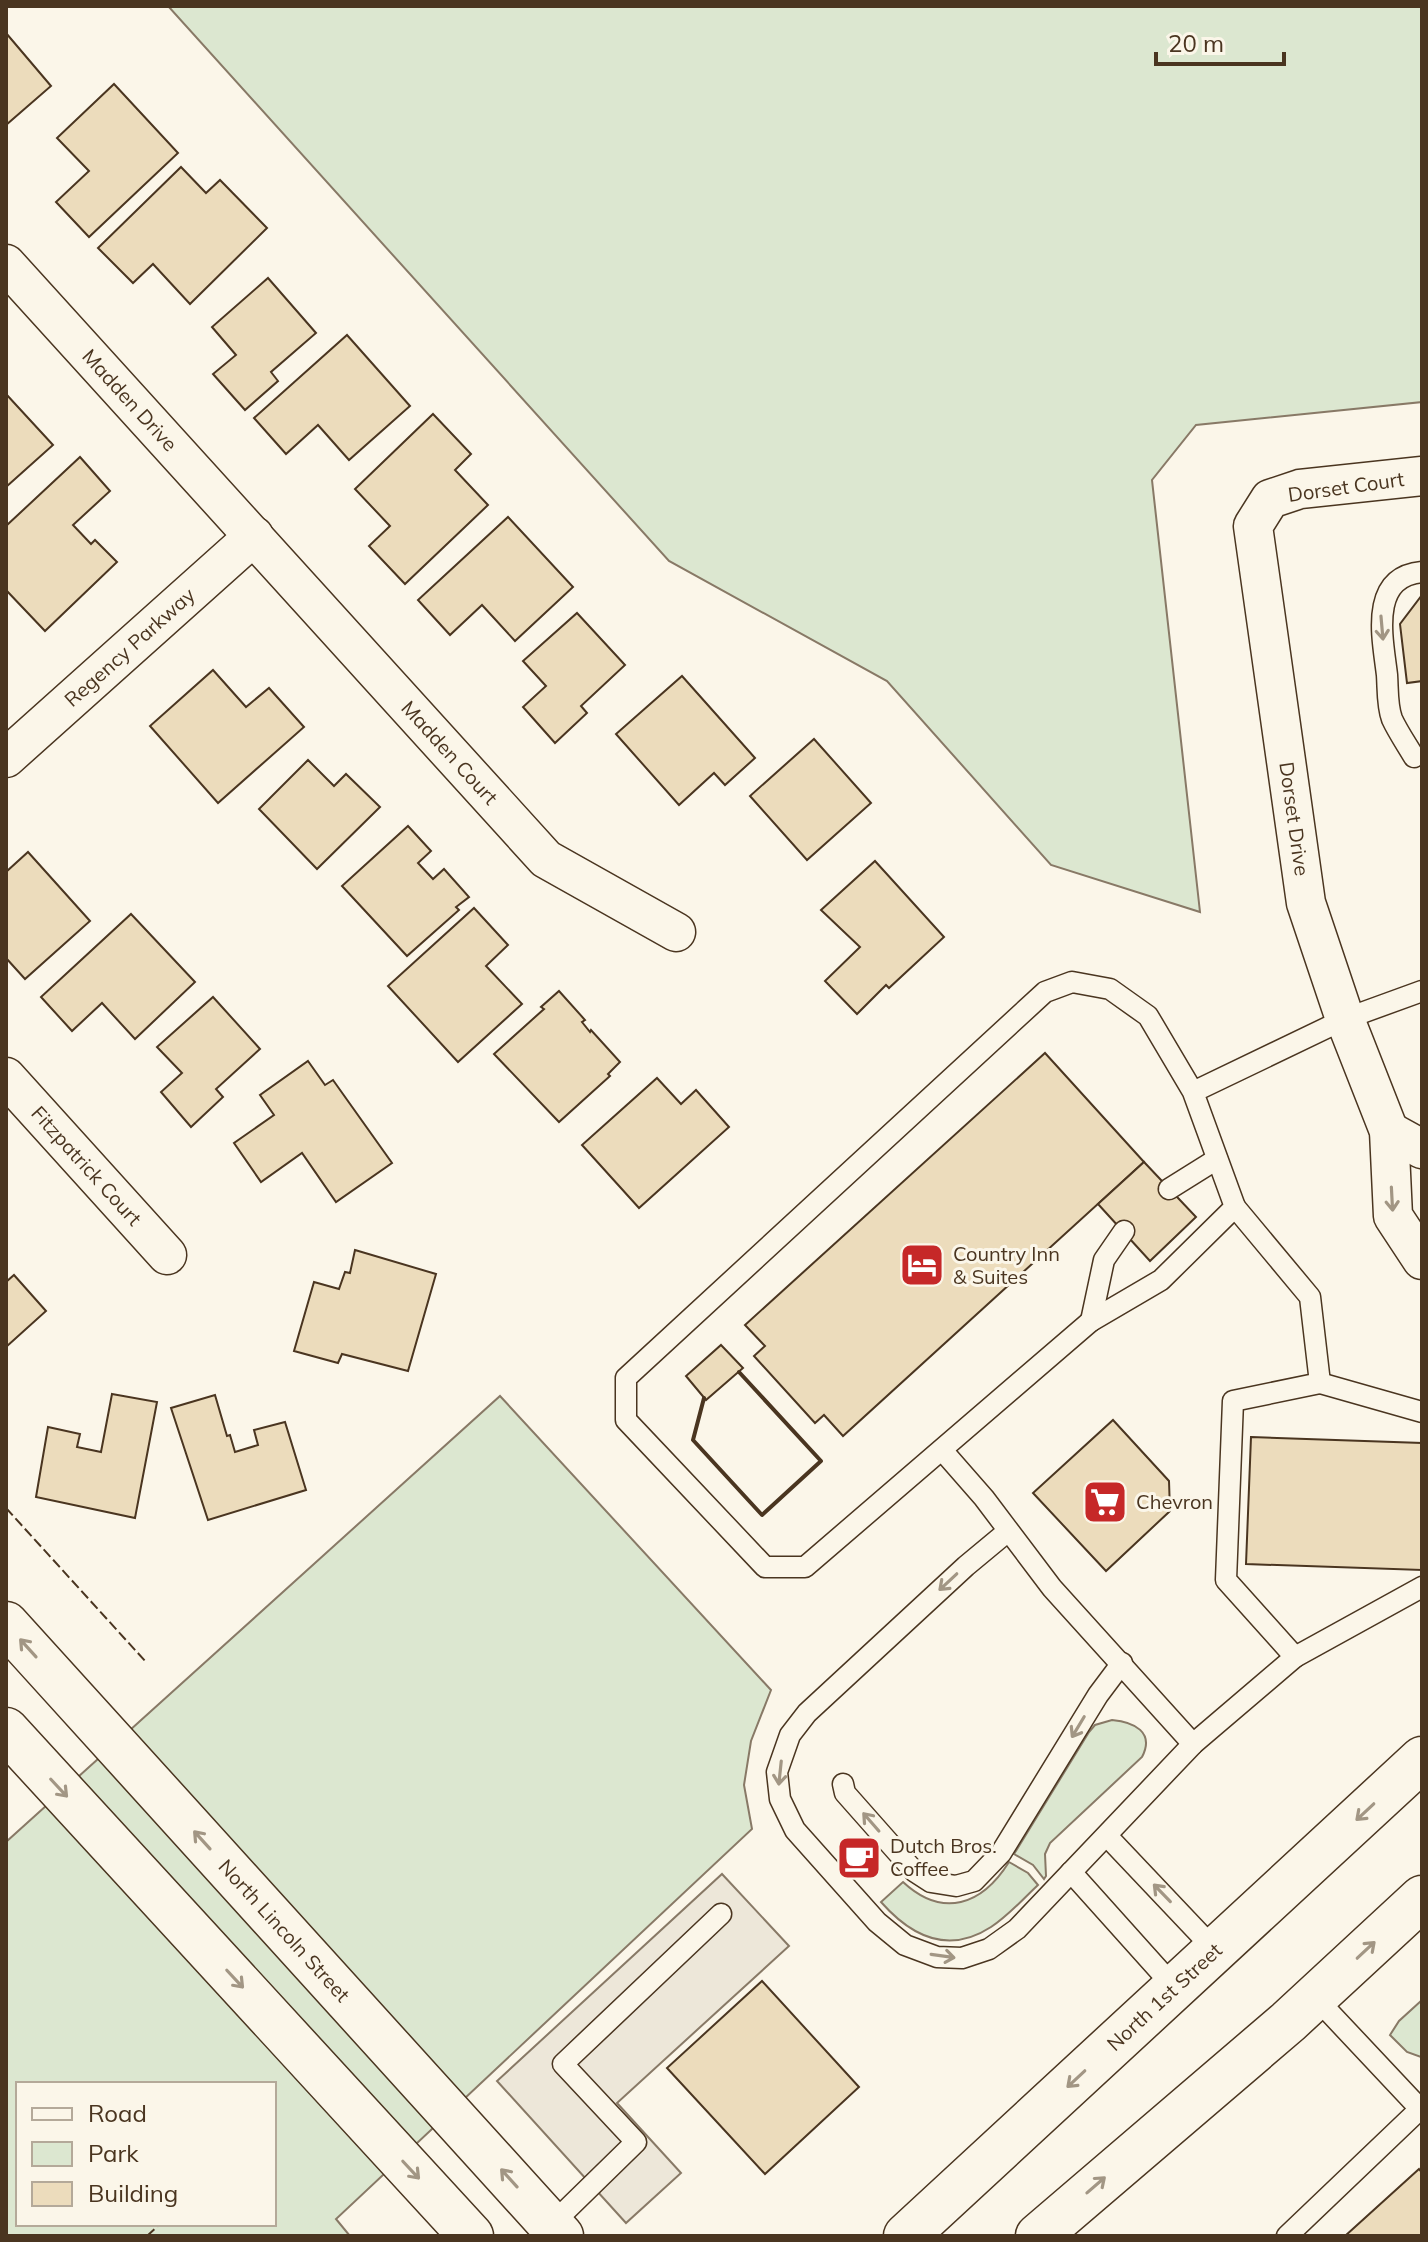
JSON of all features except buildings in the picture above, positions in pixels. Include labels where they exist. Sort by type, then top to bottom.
[{"type":"street","name":"Madden Drive","points":[[6,264],[254,536]]},
{"type":"street","name":"Dorset Court","points":[[1270,499],[1300,489],[1422,476]]},
{"type":"street","name":"Dorset Drive","points":[[1270,499],[1253,526],[1306,903],[1345,1019],[1389,1131],[1393,1216],[1422,1260]]},
{"type":"street","name":"Regency Parkway","points":[[6,758],[254,536]]},
{"type":"street","name":"Madden Court","points":[[254,536],[546,859],[676,932]]},
{"type":"street","name":"Fitzpatrick Court","points":[[6,1077],[167,1255]]},
{"type":"street","points":[[1389,1131],[1422,1149]]},
{"type":"street","name":"North Lincoln Street","points":[[6,1624],[556,2230]]},
{"type":"street","points":[[6,1730],[471,2236]]},
{"type":"street","name":"North 1st Street","points":[[906,2236],[1422,1759]]},
{"type":"street","points":[[1038,2236],[1315,1997],[1422,1898]]},
{"type":"lane","points":[[1414,757],[1391,717],[1380,616],[1386,597],[1397,582],[1415,572],[1422,572]]},
{"type":"lane","points":[[1235,1207],[1161,1280],[1091,1321],[805,1567],[765,1567],[626,1420],[626,1378],[1045,992],[1072,982],[1110,989],[1148,1016],[1193,1092],[1235,1207],[1310,1297],[1320,1383]]},
{"type":"lane","points":[[1193,1092],[1345,1019],[1422,991]]},
{"type":"lane","points":[[1169,1189],[1217,1159]]},
{"type":"lane","points":[[1091,1321],[1104,1260],[1124,1231]]},
{"type":"lane","points":[[1295,1657],[1226,1580],[1233,1401],[1320,1383],[1422,1412]]},
{"type":"lane","points":[[942,1450],[984,1498],[1052,1588],[1193,1744]]},
{"type":"lane","points":[[1007,1532],[807,1713],[790,1735],[777,1772],[780,1799],[795,1830],[877,1922],[905,1945],[937,1957],[962,1958],[989,1949],[1017,1929],[1193,1744],[1295,1657],[1422,1587]]},
{"type":"lane","points":[[843,1784],[845,1793],[914,1871],[931,1882],[956,1886],[974,1881],[1001,1853],[1098,1695],[1122,1663]]},
{"type":"lane","points":[[1107,1836],[1215,1950]]},
{"type":"lane","points":[[1071,1872],[1175,1988]]},
{"type":"lane","points":[[556,2230],[636,2142],[563,2064],[721,1914]]},
{"type":"lane","points":[[1287,2236],[1419,2103],[1315,1997]]},
{"type":"green space","points":[[168,6],[1422,6],[1422,402],[1196,425],[1152,480],[1200,912],[1051,865],[887,681],[669,561]]},
{"type":"green space","points":[[500,1396],[771,1690],[751,1741],[744,1785],[752,1829],[336,2219],[350,2236],[6,2236],[6,1842]]},
{"type":"green space","points":[[1112,1720],[1128,1723],[1140,1730],[1146,1741],[1142,1757],[1050,1843],[1045,1854],[1044,1879],[1033,1865],[1014,1854],[1089,1732],[1095,1725]]},
{"type":"green space","points":[[1009,1862],[1028,1873],[1038,1885],[991,1927],[960,1940],[931,1938],[918,1932],[881,1902],[903,1882],[933,1901],[961,1902],[987,1888]]},
{"type":"green space","points":[[1422,2000],[1421,2057],[1407,2052],[1390,2035],[1399,2021]]},
{"type":"shaded area","points":[[722,1874],[789,1946],[617,2103],[681,2173],[626,2223],[497,2081]]},
{"type":"fence","points":[[6,1508],[146,1662]]},
{"type":"fence","points":[[147,2236],[158,2226]]},
{"type":"wall","points":[[704,1398],[693,1440],[762,1515],[821,1461],[739,1372]]},
{"type":"place","name":"Country Inn & Suites","points":[[922,1265]]},
{"type":"place","name":"Chevron","points":[[1105,1502]]},
{"type":"place","name":"Dutch Bros. Coffee","points":[[859,1858]]}]
